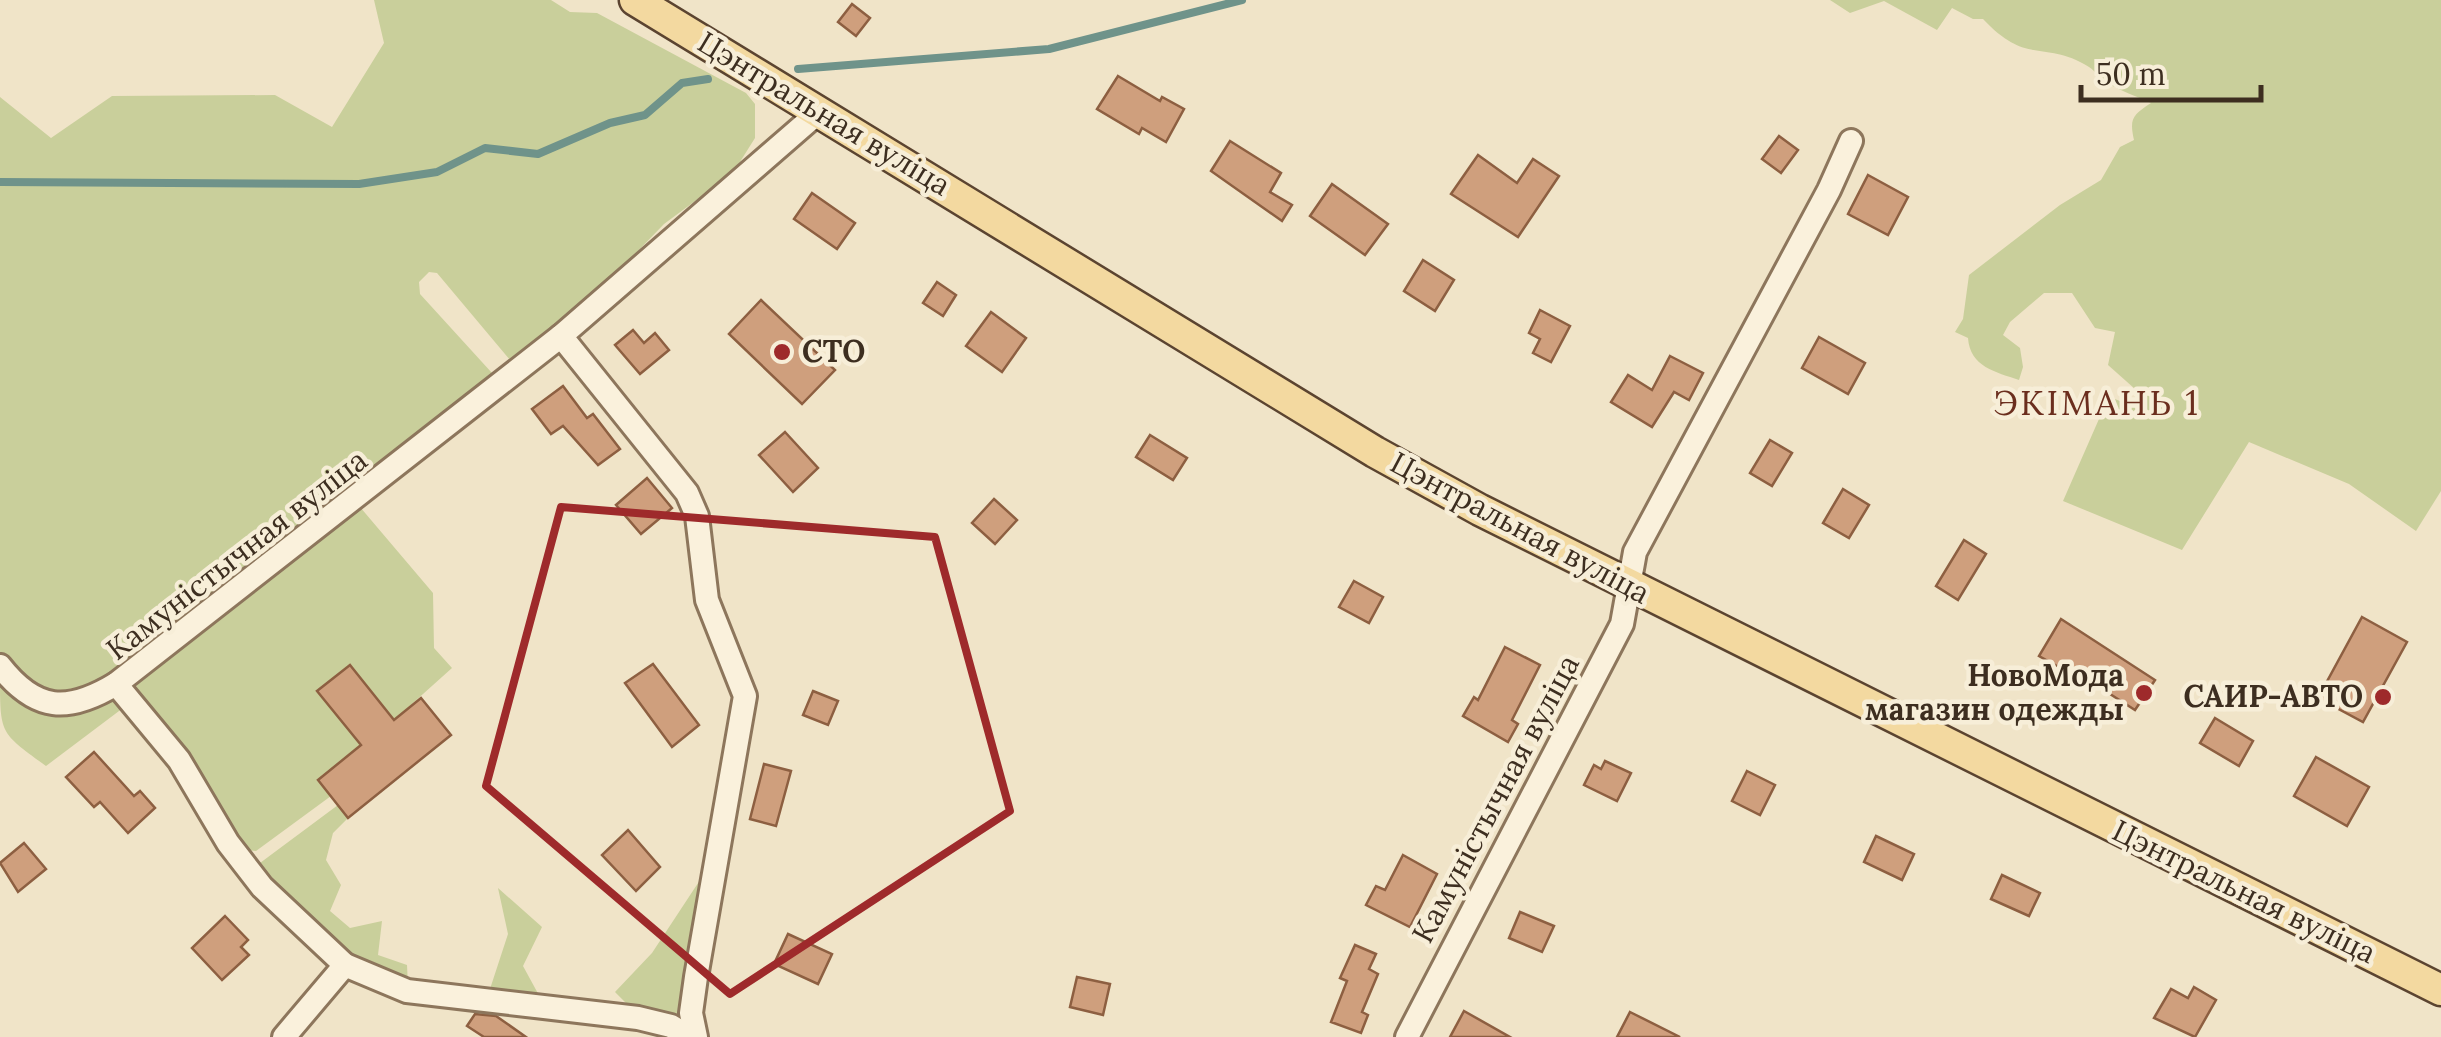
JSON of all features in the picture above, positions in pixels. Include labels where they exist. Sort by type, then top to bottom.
[{"type":"main road","name":"Цэнтральная вуліца","points":[[635,0],[1374,452],[1629,586],[2441,990]]},
{"type":"street","name":"Камуністычная вуліца","points":[[345,965],[262,887],[228,844],[179,760],[116,684],[561,336],[820,111]]},
{"type":"street","name":"Камуністычная вуліца","points":[[1407,1037],[1622,624],[1634,552],[1830,190],[1850,142]]},
{"type":"street","points":[[561,336],[687,492],[697,516],[707,600],[745,696],[696,977],[692,1012],[696,1037]]},
{"type":"street","points":[[0,666],[27,695],[47,703],[90,700],[116,684]]},
{"type":"street","points":[[284,1037],[345,965],[406,991],[638,1018],[671,1026],[689,1037]]},
{"type":"highlighted area","points":[[561,507],[935,537],[1010,811],[730,994],[486,786]]},
{"type":"green space","points":[[374,0],[551,0],[570,12],[597,13],[746,93],[755,104],[755,138],[733,173],[664,224],[608,282],[524,355],[510,360],[437,273],[429,272],[419,282],[420,294],[492,373],[456,410],[113,678],[63,695],[40,691],[0,655],[0,97],[51,138],[112,96],[275,95],[332,127],[384,43]]},
{"type":"green space","points":[[1830,0],[2441,0],[2441,491],[2416,531],[2349,484],[2249,442],[2182,550],[2063,501],[2106,403],[2115,399],[2139,409],[2144,397],[2108,365],[2115,332],[2095,328],[2072,293],[2044,293],[2010,322],[2003,335],[2020,348],[2023,367],[2019,380],[1979,362],[1968,338],[1955,332],[1963,319],[1969,275],[2060,205],[2101,180],[2120,147],[2134,140],[2134,118],[2151,103],[2107,83],[2073,59],[2012,43],[1983,19],[1973,19],[1952,8],[1937,30],[1884,1],[1850,13]]},
{"type":"green space","points":[[360,507],[433,593],[434,648],[452,668],[394,720],[350,665],[318,691],[361,745],[318,780],[331,796],[256,851],[246,850],[135,695],[138,675]]},
{"type":"green space","points":[[0,676],[27,702],[47,713],[70,714],[114,699],[123,708],[46,766],[19,746],[6,730]]},
{"type":"green space","points":[[338,805],[348,818],[333,833],[326,860],[341,885],[330,911],[350,928],[382,921],[378,955],[407,965],[408,986],[343,957],[258,870],[260,863]]},
{"type":"green space","points":[[704,874],[686,1013],[673,1033],[637,1031],[627,1015],[627,1004],[615,992],[652,953]]},
{"type":"green space","points":[[498,888],[542,927],[523,966],[541,999],[489,992],[508,934]]},
{"type":"building","points":[[852,4],[870,18],[856,36],[838,22]]},
{"type":"building","points":[[1118,76],[1160,101],[1162,97],[1184,109],[1166,142],[1142,128],[1139,134],[1097,109]]},
{"type":"building","points":[[1779,136],[1798,150],[1781,173],[1762,159]]},
{"type":"building","points":[[1230,141],[1281,173],[1270,192],[1292,205],[1282,221],[1211,171]]},
{"type":"building","points":[[1478,155],[1517,183],[1533,159],[1559,176],[1518,237],[1451,194]]},
{"type":"building","points":[[1868,175],[1908,197],[1888,235],[1848,214]]},
{"type":"building","points":[[1332,184],[1388,224],[1365,255],[1310,216]]},
{"type":"building","points":[[812,193],[855,223],[837,249],[794,219]]},
{"type":"building","points":[[1423,260],[1454,280],[1435,311],[1404,291]]},
{"type":"building","points":[[937,282],[956,295],[943,316],[923,303]]},
{"type":"building","name":"СТО","points":[[761,300],[835,370],[802,404],[729,334]]},
{"type":"building","points":[[1540,310],[1570,326],[1551,362],[1533,353],[1540,339],[1529,333]]},
{"type":"building","points":[[991,312],[1026,338],[1002,372],[966,346]]},
{"type":"building","points":[[633,330],[644,343],[655,333],[669,350],[640,374],[615,345]]},
{"type":"building","points":[[1819,337],[1865,363],[1848,394],[1802,368]]},
{"type":"building","points":[[1670,356],[1703,373],[1689,400],[1674,392],[1652,427],[1611,402],[1628,375],[1652,390]]},
{"type":"building","points":[[563,386],[587,418],[593,414],[620,449],[598,465],[563,426],[551,434],[532,409]]},
{"type":"building","points":[[785,432],[818,468],[793,492],[759,455]]},
{"type":"building","points":[[1150,435],[1187,458],[1173,480],[1136,457]]},
{"type":"building","points":[[1770,440],[1792,453],[1772,486],[1750,473]]},
{"type":"building","points":[[647,478],[672,508],[641,534],[616,505]]},
{"type":"building","points":[[1843,489],[1869,505],[1849,538],[1823,523]]},
{"type":"building","points":[[994,499],[1017,520],[995,544],[972,523]]},
{"type":"building","points":[[1964,540],[1986,554],[1958,600],[1936,586]]},
{"type":"building","points":[[1354,581],[1383,597],[1369,623],[1339,607]]},
{"type":"building","points":[[2362,617],[2407,642],[2363,722],[2318,698]]},
{"type":"building","points":[[2061,619],[2155,680],[2135,710],[2068,667],[2066,671],[2039,656]]},
{"type":"building","points":[[1505,647],[1540,665],[1512,720],[1518,724],[1508,742],[1463,716],[1474,697],[1478,700]]},
{"type":"building","points":[[653,664],[699,725],[672,747],[625,683]]},
{"type":"building","points":[[350,665],[394,720],[421,698],[451,735],[348,818],[318,780],[361,745],[317,691]]},
{"type":"building","points":[[813,691],[838,701],[828,725],[803,715]]},
{"type":"building","points":[[2215,718],[2253,741],[2239,766],[2200,743]]},
{"type":"building","points":[[94,752],[134,796],[140,791],[155,808],[128,833],[100,802],[94,807],[66,777]]},
{"type":"building","points":[[2316,757],[2369,787],[2347,826],[2294,796]]},
{"type":"building","points":[[1605,761],[1631,773],[1617,801],[1584,785],[1594,765],[1601,769]]},
{"type":"building","points":[[764,764],[791,771],[776,826],[750,819]]},
{"type":"building","points":[[1747,771],[1775,785],[1760,815],[1732,801]]},
{"type":"building","points":[[628,830],[660,867],[636,891],[602,855]]},
{"type":"building","points":[[1876,836],[1914,854],[1902,880],[1864,862]]},
{"type":"building","points":[[24,843],[46,869],[18,892],[0,863]]},
{"type":"building","points":[[1403,855],[1437,874],[1410,927],[1366,905],[1376,886],[1385,890]]},
{"type":"building","points":[[2002,875],[2040,893],[2029,916],[1991,899]]},
{"type":"building","points":[[1520,912],[1554,926],[1542,952],[1509,938]]},
{"type":"building","points":[[225,916],[248,940],[241,947],[249,955],[222,980],[192,948]]},
{"type":"building","points":[[788,934],[832,954],[818,984],[774,964]]},
{"type":"building","points":[[1355,945],[1376,954],[1369,969],[1378,974],[1362,1012],[1368,1015],[1361,1033],[1331,1022],[1347,981],[1340,978]]},
{"type":"building","points":[[1077,977],[1110,984],[1103,1015],[1070,1007]]},
{"type":"building","points":[[2194,987],[2216,1000],[2195,1037],[2154,1018],[2171,989],[2188,998]]},
{"type":"building","points":[[1464,1011],[1510,1037],[1450,1037]]},
{"type":"building","points":[[1630,1012],[1680,1037],[1617,1037]]},
{"type":"building","points":[[475,1014],[496,1016],[526,1037],[484,1037],[467,1026]]},
{"type":"waterway","points":[[798,69],[1049,49],[1242,0]]},
{"type":"waterway","points":[[0,182],[359,184],[437,172],[485,148],[538,154],[610,123],[645,115],[682,83],[708,79]]},
{"type":"place","name":"СТО","points":[[782,352]]},
{"type":"place","name":"НовоМода магазин одежды","points":[[2144,693]]},
{"type":"place","name":"САИР-АВТО","points":[[2383,697]]},
{"type":"district","name":"ЭКІМАНЬ 1","points":[[2097,403]]}]
